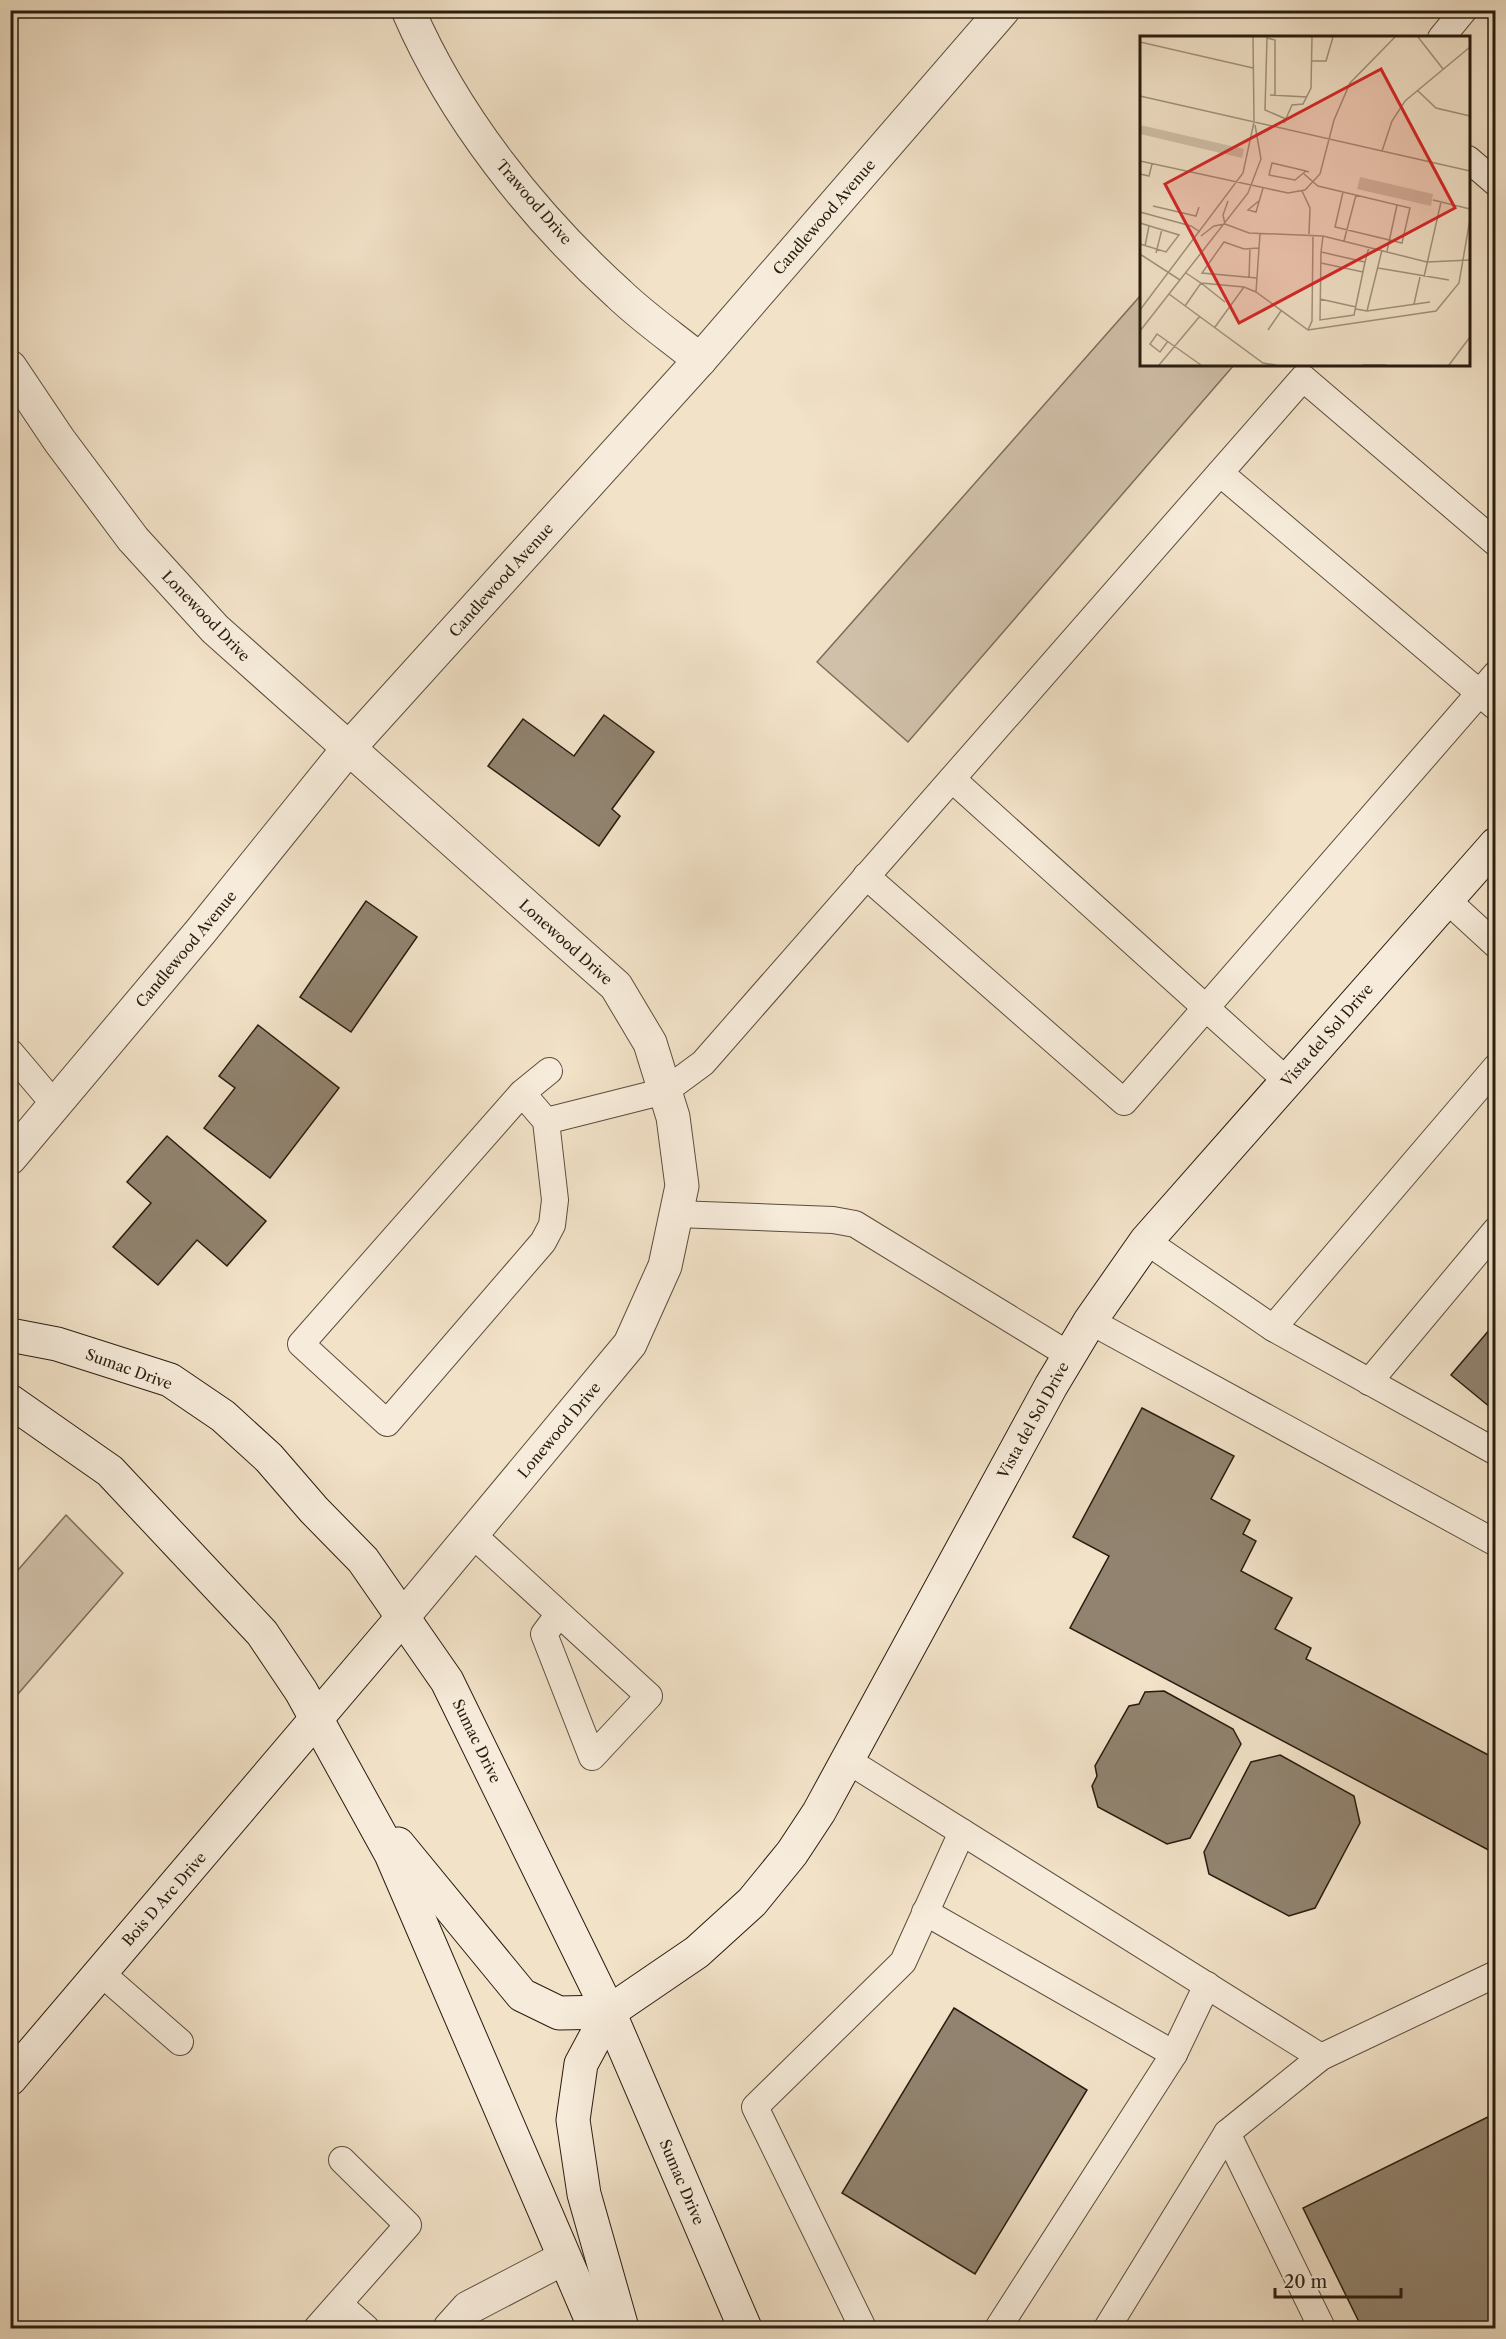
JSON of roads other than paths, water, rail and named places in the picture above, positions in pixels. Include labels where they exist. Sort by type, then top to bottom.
[{"type":"street","name":"Trawood Drive","points":[[408,10],[420,40],[483,142],[540,212],[619,294],[700,360]]},
{"type":"street","name":"Candlewood Avenue","points":[[10,1158],[201,932],[347,750],[700,360],[1003,10]]},
{"type":"street","name":"Lonewood Drive","points":[[10,367],[59,440],[134,539],[215,629],[347,750],[616,986],[650,1043],[673,1117],[682,1186],[665,1266],[630,1344],[402,1618]]},
{"type":"street","name":"Vista del Sol Drive","points":[[609,2012],[697,1952],[752,1902],[792,1853],[819,1812],[1069,1355],[1090,1321],[1146,1241],[1496,844]]},
{"type":"street","name":"Sumac Drive","points":[[10,1335],[57,1344],[170,1380],[223,1416],[269,1458],[363,1560],[447,1681],[609,2012],[745,2328]]},
{"type":"street","points":[[10,1401],[110,1471],[180,1543],[262,1633],[317,1720],[391,1854],[596,2328]]},
{"type":"street","name":"Bois D Arc Drive","points":[[10,2079],[402,1618]]},
{"type":"street","points":[[359,1795],[522,1995],[559,2013],[609,2012],[581,2064],[573,2120],[584,2194],[622,2328]]},
{"type":"street","points":[[450,2328],[468,2308],[564,2258]]},
{"type":"lane","points":[[1443,36],[1464,10]]},
{"type":"lane","points":[[1470,161],[1496,183]]},
{"type":"lane","points":[[546,1120],[665,1091],[703,1063],[1303,378],[1496,543]]},
{"type":"lane","points":[[1220,473],[1487,700]]},
{"type":"lane","points":[[867,876],[1124,1102],[1206,1008],[1487,700],[1496,674]]},
{"type":"lane","points":[[952,778],[1287,1081]]},
{"type":"lane","points":[[1447,900],[1496,945]]},
{"type":"lane","points":[[10,1052],[55,1105]]},
{"type":"lane","points":[[1273,1328],[1496,1067]]},
{"type":"lane","points":[[522,1093],[546,1120],[555,1200],[552,1225],[543,1242],[387,1423],[301,1344],[522,1093],[549,1071]]},
{"type":"lane","points":[[676,1214],[833,1220],[855,1224],[1069,1355]]},
{"type":"lane","points":[[1369,1382],[1496,1230]]},
{"type":"lane","points":[[1146,1241],[1273,1328],[1496,1452]]},
{"type":"lane","points":[[1090,1321],[1496,1544]]},
{"type":"lane","points":[[472,1534],[649,1695],[592,1757],[544,1634],[559,1614]]},
{"type":"lane","points":[[847,1760],[1322,2056]]},
{"type":"lane","points":[[863,2328],[755,2107],[903,1962],[962,1832]]},
{"type":"lane","points":[[925,1912],[1174,2054]]},
{"type":"lane","points":[[101,1972],[180,2042]]},
{"type":"lane","points":[[1107,2328],[1227,2133],[1322,2056],[1496,1974]]},
{"type":"lane","points":[[998,2328],[1174,2054],[1207,1985]]},
{"type":"lane","points":[[1227,2133],[1322,2328]]},
{"type":"lane","points":[[317,2328],[408,2225],[342,2160]]},
{"type":"lane","points":[[339,2304],[366,2328]]}]
